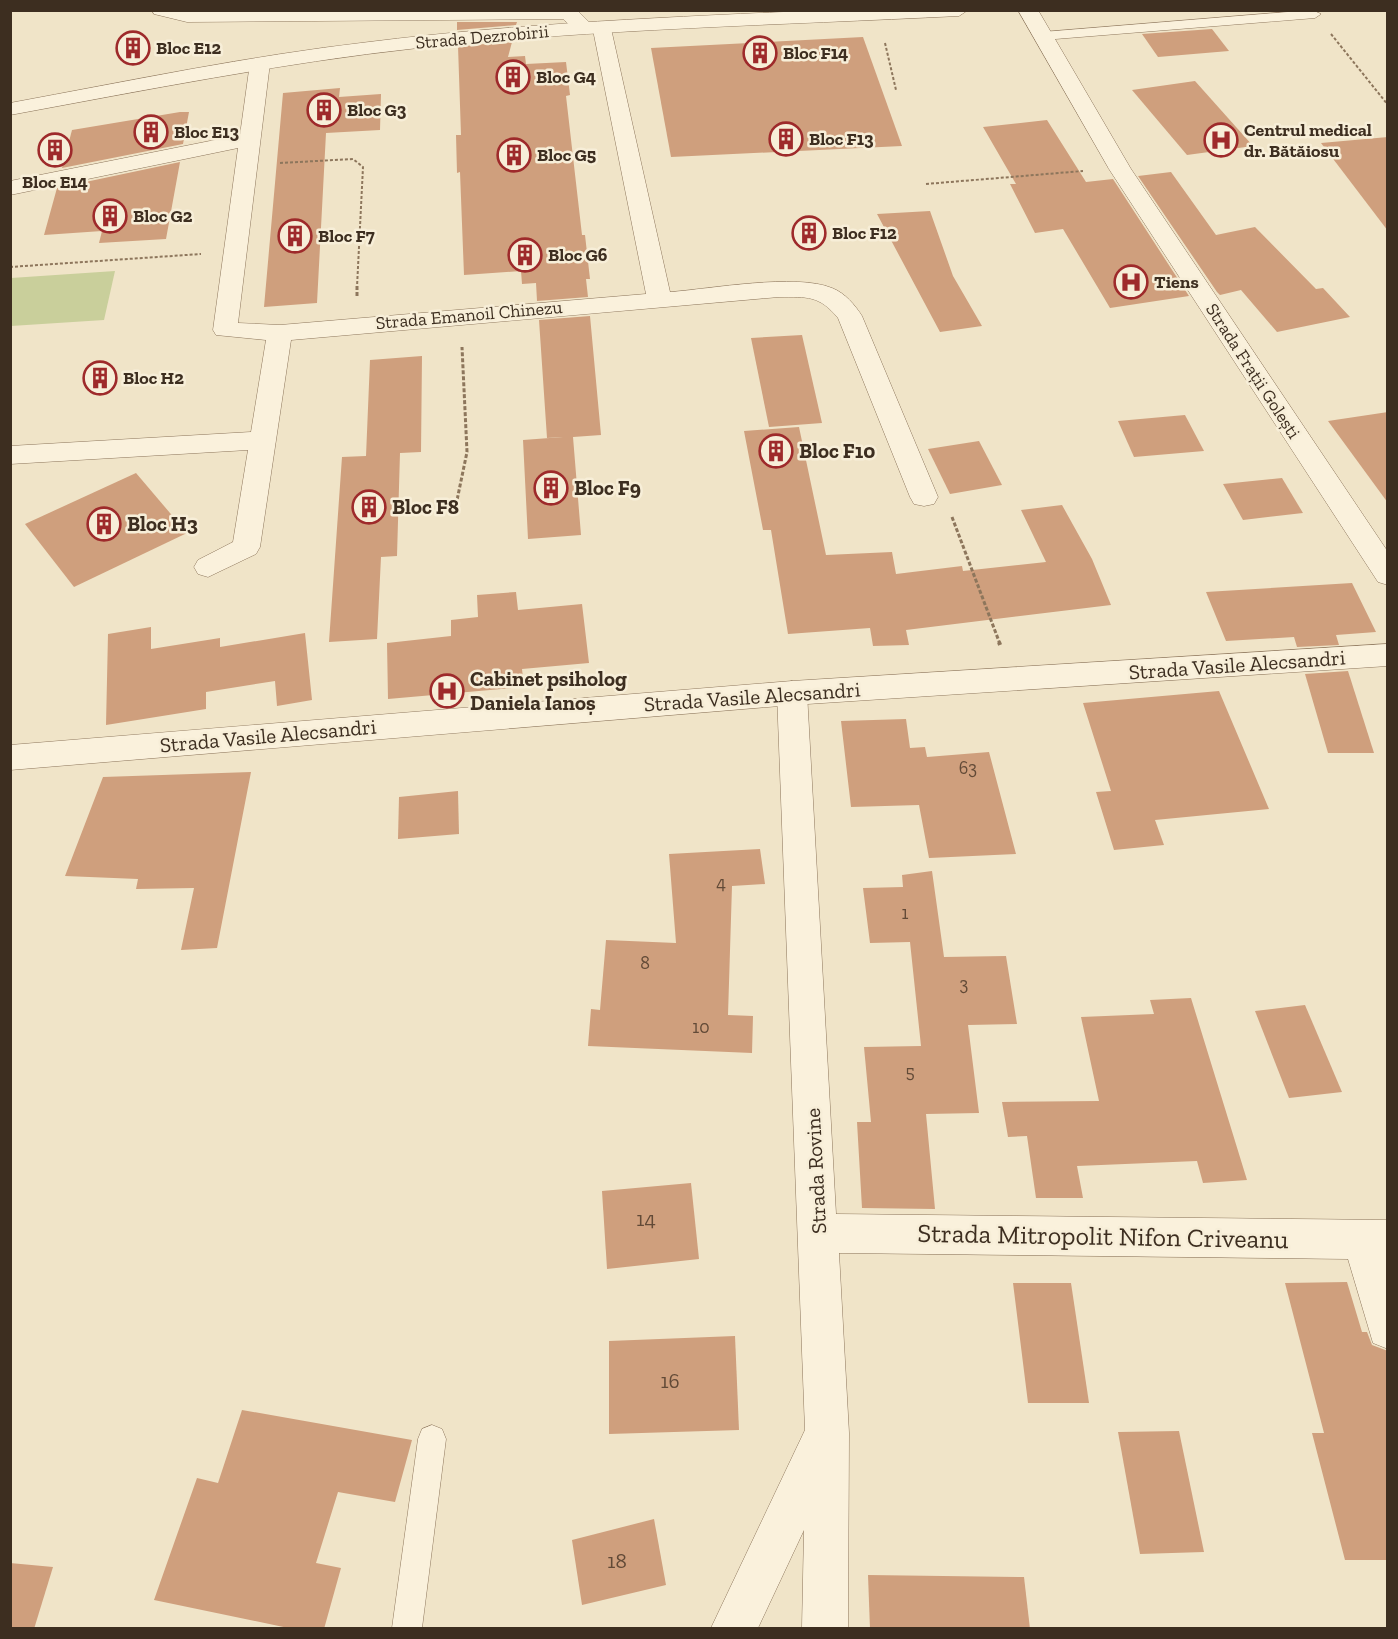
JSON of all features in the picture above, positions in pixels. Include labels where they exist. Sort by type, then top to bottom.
[{"type":"street","points":[[161,10],[187,16],[568,13],[594,28],[659,299]]},
{"type":"street","name":"Strada Dezrobirii","points":[[10,109],[260,63],[417,42],[594,28],[878,16],[959,10]]},
{"type":"street","name":"Strada Frații Golești","points":[[1028,10],[1120,169],[1388,575]]},
{"type":"street","name":"Strada Emanoil Chinezu","points":[[260,63],[225,330],[280,333],[659,299],[779,290],[817,290],[834,296],[850,316],[924,497]]},
{"type":"street","points":[[10,188],[250,139]]},
{"type":"street","points":[[208,567],[246,547],[280,333]]},
{"type":"street","points":[[10,455],[262,441]]},
{"type":"street","name":"Strada Vasile Alecsandri","points":[[10,758],[792,693],[1388,655]]},
{"type":"street","name":"Strada Rovine","points":[[734,1629],[826,1433],[819,1233],[792,693]]},
{"type":"street","name":"Strada Mitropolit Nifon Criveanu","points":[[819,1233],[1375,1240]]},
{"type":"street","points":[[1375,1240],[1388,1328]]},
{"type":"street","points":[[825,1629],[826,1433]]},
{"type":"lane","points":[[1043,36],[1315,14]]},
{"type":"lane","points":[[407,1629],[432,1439]]},
{"type":"path","points":[[1315,14],[1388,105]]},
{"type":"path","points":[[878,16],[896,90]]},
{"type":"path","points":[[246,165],[353,159],[363,167],[356,325]]},
{"type":"path","points":[[926,183],[1120,169]]},
{"type":"path","points":[[10,267],[235,251]]},
{"type":"path","points":[[456,505],[467,452],[460,317]]},
{"type":"path","points":[[924,497],[950,510],[1012,679]]},
{"type":"green space","points":[[115,271],[104,320],[11,326],[11,278]]},
{"type":"building","points":[[457,22],[517,22],[516,25],[457,30]]},
{"type":"building","points":[[1212,29],[1229,51],[1158,57],[1142,34]]},
{"type":"building","points":[[863,37],[902,146],[671,157],[651,48]]},
{"type":"building","points":[[512,42],[508,57],[525,56],[526,64],[566,62],[570,95],[566,96],[582,235],[585,235],[590,279],[586,279],[588,297],[537,301],[536,283],[522,284],[521,271],[464,275],[460,172],[457,173],[456,135],[461,135],[458,46]]},
{"type":"building","points":[[1195,81],[1253,146],[1187,155],[1132,90]]},
{"type":"building","points":[[340,88],[339,97],[381,94],[380,130],[326,133],[317,303],[264,307],[283,93]]},
{"type":"building","points":[[189,112],[183,144],[62,168],[72,130]]},
{"type":"building","points":[[1047,120],[1086,182],[1113,179],[1189,296],[1110,308],[1063,229],[1035,233],[1010,184],[1016,184],[983,127]]},
{"type":"building","points":[[1388,137],[1388,231],[1321,143]]},
{"type":"building","name":"Bloc G2","points":[[180,162],[166,239],[99,243],[102,231],[44,235],[57,188]]},
{"type":"building","points":[[1171,172],[1216,235],[1255,227],[1316,289],[1323,288],[1350,317],[1277,332],[1241,290],[1220,295],[1138,176]]},
{"type":"building","points":[[930,211],[953,276],[982,326],[940,332],[877,214]]},
{"type":"building","name":"Bloc F9","points":[[590,316],[601,435],[573,437],[581,535],[528,539],[523,440],[563,437],[547,438],[539,320]]},
{"type":"building","points":[[802,335],[822,423],[769,427],[751,338]]},
{"type":"building","name":"Bloc F8","points":[[422,356],[421,452],[400,453],[397,556],[381,557],[377,639],[329,642],[342,457],[366,456],[370,360]]},
{"type":"building","points":[[1388,412],[1388,503],[1328,421]]},
{"type":"building","points":[[1185,415],[1204,451],[1134,457],[1118,421]]},
{"type":"building","points":[[799,427],[826,555],[892,552],[896,574],[962,566],[963,571],[1046,562],[1021,510],[1062,505],[1092,559],[1111,605],[906,630],[909,645],[873,646],[870,628],[788,634],[771,530],[763,530],[744,431]]},
{"type":"building","points":[[979,441],[1002,485],[950,494],[928,449]]},
{"type":"building","name":"Bloc H3","points":[[136,473],[187,533],[74,587],[25,524]]},
{"type":"building","points":[[1282,478],[1303,513],[1243,520],[1223,484]]},
{"type":"building","points":[[1352,583],[1376,632],[1336,635],[1339,645],[1297,647],[1294,637],[1226,641],[1206,592]]},
{"type":"building","points":[[516,592],[518,610],[582,604],[589,663],[522,669],[524,687],[388,699],[387,643],[451,636],[451,620],[478,617],[477,595]]},
{"type":"building","points":[[151,627],[151,649],[220,638],[220,647],[305,633],[312,700],[277,706],[275,681],[206,692],[206,709],[106,725],[108,634]]},
{"type":"building","points":[[1348,671],[1374,753],[1328,753],[1305,674]]},
{"type":"building","points":[[1219,691],[1269,809],[1155,820],[1164,845],[1114,850],[1096,792],[1111,791],[1083,703]]},
{"type":"building","points":[[906,719],[910,748],[925,747],[927,757],[989,752],[1016,854],[929,858],[919,805],[851,807],[841,721]]},
{"type":"building","points":[[251,772],[217,948],[181,950],[194,888],[136,889],[138,879],[65,876],[103,777]]},
{"type":"building","points":[[458,791],[459,834],[398,839],[399,797]]},
{"type":"building","points":[[760,849],[765,884],[732,886],[728,1015],[753,1016],[752,1053],[588,1046],[591,1009],[600,1010],[606,940],[676,943],[669,854]]},
{"type":"building","points":[[932,871],[944,957],[1006,956],[1017,1024],[968,1025],[979,1113],[926,1114],[935,1209],[862,1208],[857,1122],[871,1122],[864,1047],[921,1046],[910,942],[870,943],[863,888],[903,887],[902,875]]},
{"type":"building","points":[[1191,998],[1247,1180],[1203,1183],[1197,1161],[1077,1166],[1083,1198],[1036,1198],[1027,1136],[1008,1137],[1002,1102],[1099,1101],[1081,1017],[1154,1014],[1150,1000]]},
{"type":"building","points":[[1305,1005],[1342,1092],[1289,1098],[1255,1011]]},
{"type":"building","points":[[691,1183],[699,1259],[607,1269],[602,1191]]},
{"type":"building","points":[[1347,1282],[1362,1332],[1367,1332],[1372,1345],[1388,1351],[1388,1560],[1345,1560],[1312,1433],[1324,1433],[1285,1283]]},
{"type":"building","points":[[1013,1283],[1071,1283],[1089,1403],[1028,1403]]},
{"type":"building","points":[[735,1336],[739,1430],[609,1434],[609,1341]]},
{"type":"building","points":[[242,1410],[412,1440],[395,1502],[338,1492],[316,1563],[341,1568],[324,1629],[293,1629],[154,1600],[197,1478],[218,1483]]},
{"type":"building","points":[[1179,1431],[1204,1552],[1140,1554],[1118,1432]]},
{"type":"building","points":[[654,1519],[666,1585],[582,1605],[572,1540]]},
{"type":"building","points":[[10,1563],[53,1567],[34,1629],[10,1629]]},
{"type":"building","points":[[868,1575],[1024,1577],[1030,1629],[870,1629]]},
{"type":"place","name":"Bloc E12","points":[[133,48]]},
{"type":"place","name":"Bloc F14","points":[[760,53]]},
{"type":"place","name":"Bloc G4","points":[[513,77]]},
{"type":"place","name":"Bloc G3","points":[[324,110]]},
{"type":"place","name":"Bloc E13","points":[[151,132]]},
{"type":"place","name":"Bloc F13","points":[[786,139]]},
{"type":"place","name":"Centrul medical dr. Bătăiosu","points":[[1221,140]]},
{"type":"place","name":"Bloc E14","points":[[55,150]]},
{"type":"place","name":"Bloc G5","points":[[514,155]]},
{"type":"place","name":"Bloc G2","points":[[110,216]]},
{"type":"place","name":"Bloc F12","points":[[809,233]]},
{"type":"place","name":"Bloc F7","points":[[295,236]]},
{"type":"place","name":"Bloc G6","points":[[525,255]]},
{"type":"place","name":"Tiens","points":[[1131,282]]},
{"type":"place","name":"Bloc H2","points":[[100,378]]},
{"type":"place","name":"Bloc F10","points":[[776,451]]},
{"type":"place","name":"Bloc F9","points":[[551,488]]},
{"type":"place","name":"Bloc F8","points":[[369,507]]},
{"type":"place","name":"Bloc H3","points":[[104,524]]},
{"type":"place","name":"Cabinet psiholog Daniela Ianoș","points":[[447,691]]}]
